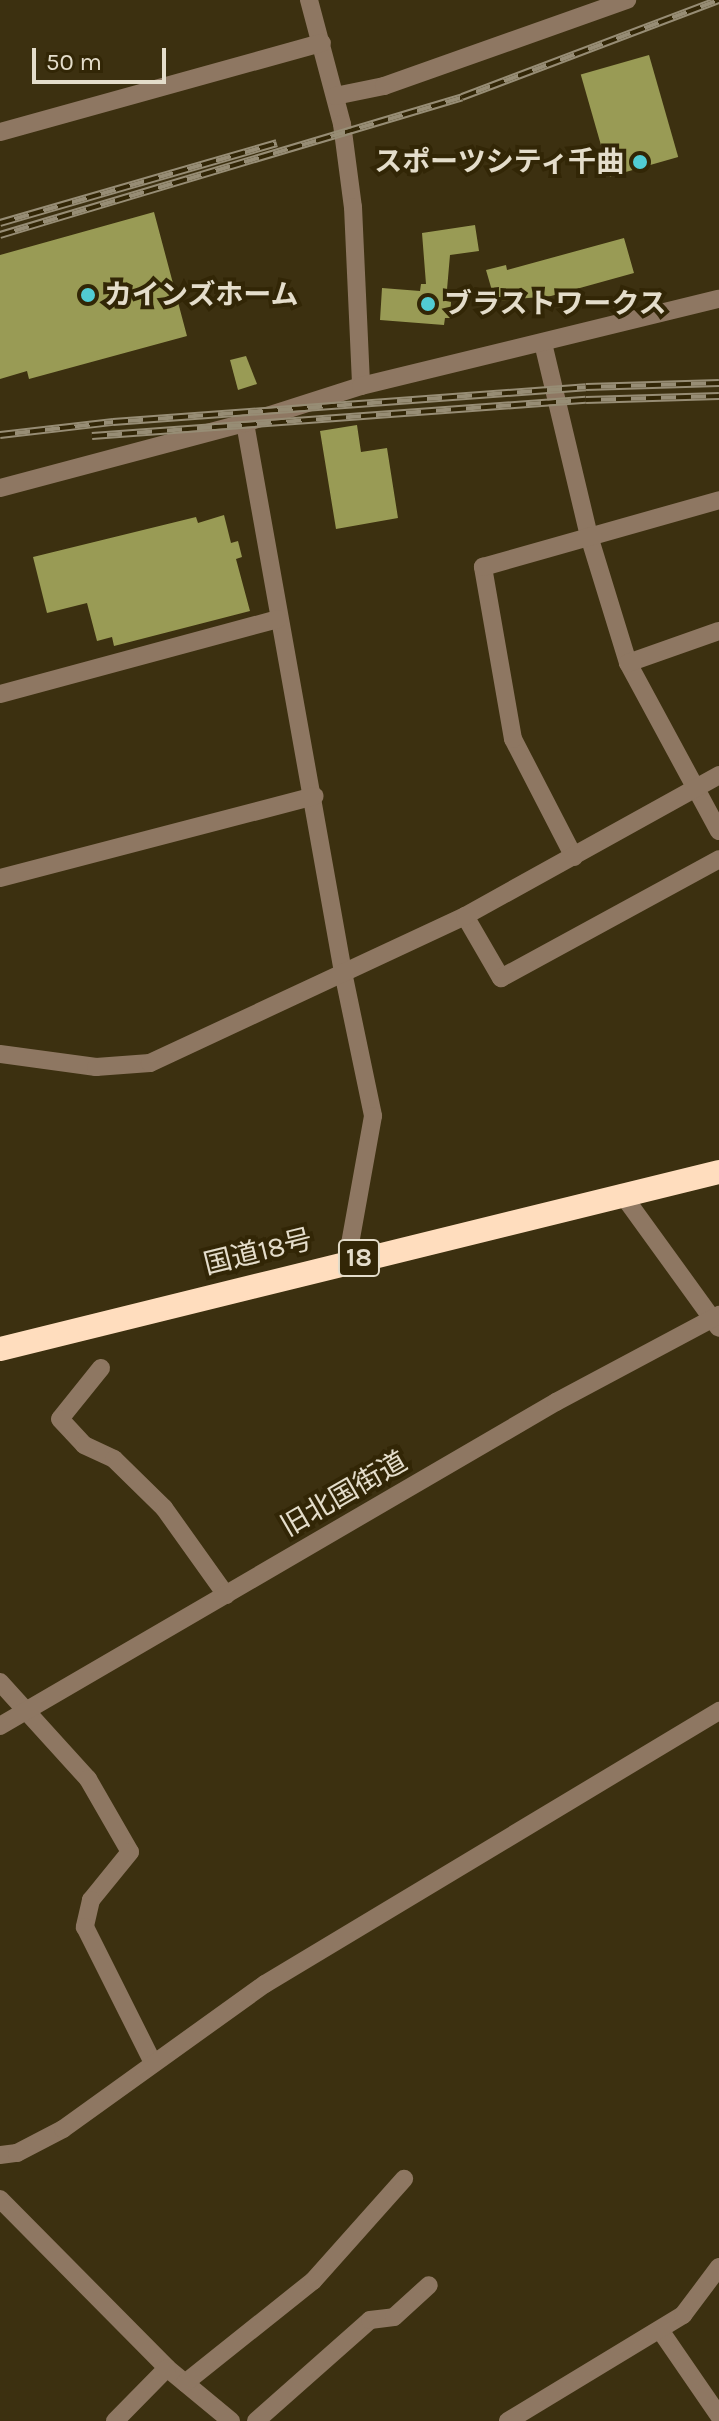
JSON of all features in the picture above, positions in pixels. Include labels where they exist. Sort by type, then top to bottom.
[{"type":"highway","name":"国道18号","points":[[0,1349],[347,1261],[719,1172]]},
{"type":"street","points":[[309,0],[335,96],[353,207],[361,386]]},
{"type":"street","points":[[335,96],[384,86],[627,0]]},
{"type":"street","points":[[0,132],[322,43]]},
{"type":"street","points":[[0,488],[245,423],[361,386],[719,299]]},
{"type":"street","points":[[543,343],[589,536],[628,663],[719,831]]},
{"type":"street","points":[[245,423],[343,972],[373,1116],[347,1261]]},
{"type":"street","points":[[574,857],[513,739],[483,567],[719,500]]},
{"type":"street","points":[[0,694],[278,619]]},
{"type":"street","points":[[628,663],[719,631]]},
{"type":"street","points":[[0,1054],[96,1067],[150,1063],[465,916],[719,775]]},
{"type":"street","points":[[0,878],[314,796]]},
{"type":"street","points":[[465,916],[501,978],[719,859]]},
{"type":"street","points":[[622,1194],[716,1321]]},
{"type":"street","name":"旧北国街道","points":[[0,1726],[556,1402],[716,1321]]},
{"type":"street","points":[[101,1368],[60,1419],[84,1445],[114,1459],[164,1508],[226,1595]]},
{"type":"street","points":[[0,1682],[88,1779],[130,1852],[91,1900],[85,1927],[153,2063]]},
{"type":"street","points":[[0,2155],[17,2153],[63,2129],[265,1984],[719,1711]]},
{"type":"street","points":[[185,2383],[313,2281],[404,2179]]},
{"type":"street","points":[[0,2199],[167,2368],[231,2421]]},
{"type":"street","points":[[508,2421],[683,2315],[719,2267]]},
{"type":"street","points":[[256,2421],[370,2320],[394,2317],[429,2285]]},
{"type":"street","points":[[660,2330],[719,2416]]},
{"type":"street","points":[[115,2421],[167,2368]]},
{"type":"building","points":[[649,55],[678,157],[610,176],[581,75]]},
{"type":"building","name":"カインズホーム","points":[[154,212],[187,336],[29,379],[27,371],[0,379],[0,255]]},
{"type":"building","points":[[475,225],[479,251],[450,255],[446,301],[451,302],[450,318],[445,318],[444,325],[380,320],[382,288],[420,291],[421,284],[426,284],[422,233]]},
{"type":"building","points":[[624,238],[634,273],[551,296],[495,301],[486,270],[506,265],[507,270]]},
{"type":"building","points":[[246,356],[257,384],[238,390],[230,360]]},
{"type":"building","points":[[357,425],[361,452],[387,448],[398,518],[336,529],[320,431]]},
{"type":"building","points":[[224,515],[231,543],[238,541],[242,557],[236,559],[250,611],[114,646],[112,637],[97,641],[87,603],[47,613],[33,557],[196,517],[198,523]]},
{"type":"railway","points":[[0,235],[462,97],[719,0]]},
{"type":"railway","points":[[0,223],[277,143]]},
{"type":"railway","points":[[0,435],[113,422],[586,387],[719,383]]},
{"type":"railway","points":[[92,436],[586,400],[719,396]]},
{"type":"place","name":"スポーツシティ千曲","points":[[640,162]]},
{"type":"place","name":"カインズホーム","points":[[88,295]]},
{"type":"place","name":"ブラストワークス","points":[[428,304]]}]
